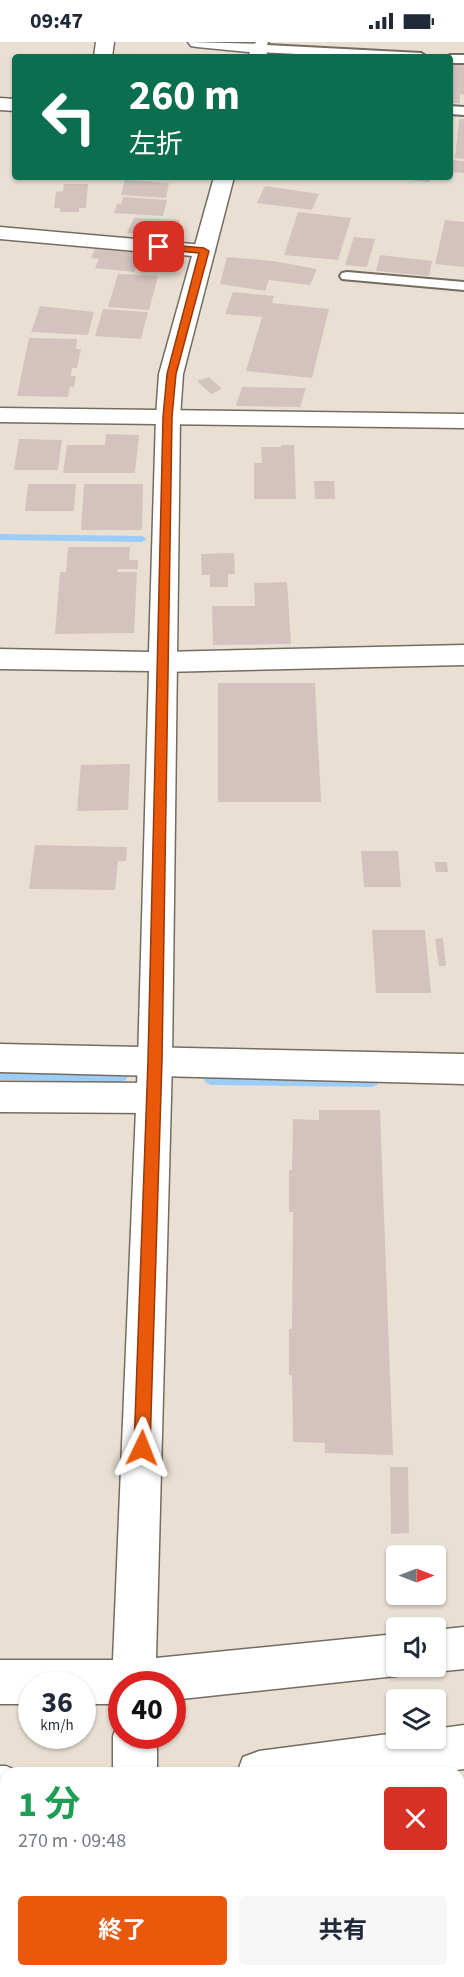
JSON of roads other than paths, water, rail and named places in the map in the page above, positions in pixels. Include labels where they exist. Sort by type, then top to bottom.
[{"type":"street","points":[[197,42],[259,49]]},
{"type":"street","points":[[134,1671],[154,1098],[168,417],[171,374],[224,180]]},
{"type":"street","points":[[0,233],[204,251]]},
{"type":"street","points":[[0,415],[464,421]]},
{"type":"street","points":[[0,659],[162,662],[464,655]]},
{"type":"street","points":[[0,1058],[464,1069]]},
{"type":"street","points":[[0,1097],[154,1098]]},
{"type":"street","points":[[446,1650],[464,1648]]},
{"type":"street","points":[[186,1677],[386,1656]]},
{"type":"street","points":[[0,1682],[108,1683]]},
{"type":"street","points":[[306,1767],[464,1747]]},
{"type":"street","points":[[135,1749],[135,1767]]},
{"type":"lane","points":[[259,49],[360,54]]},
{"type":"lane","points":[[347,276],[464,286]]},
{"type":"waterway","points":[[0,537],[142,539]]},
{"type":"waterway","points":[[0,1074],[121,1076]]},
{"type":"waterway","points":[[211,1079],[372,1081]]}]
